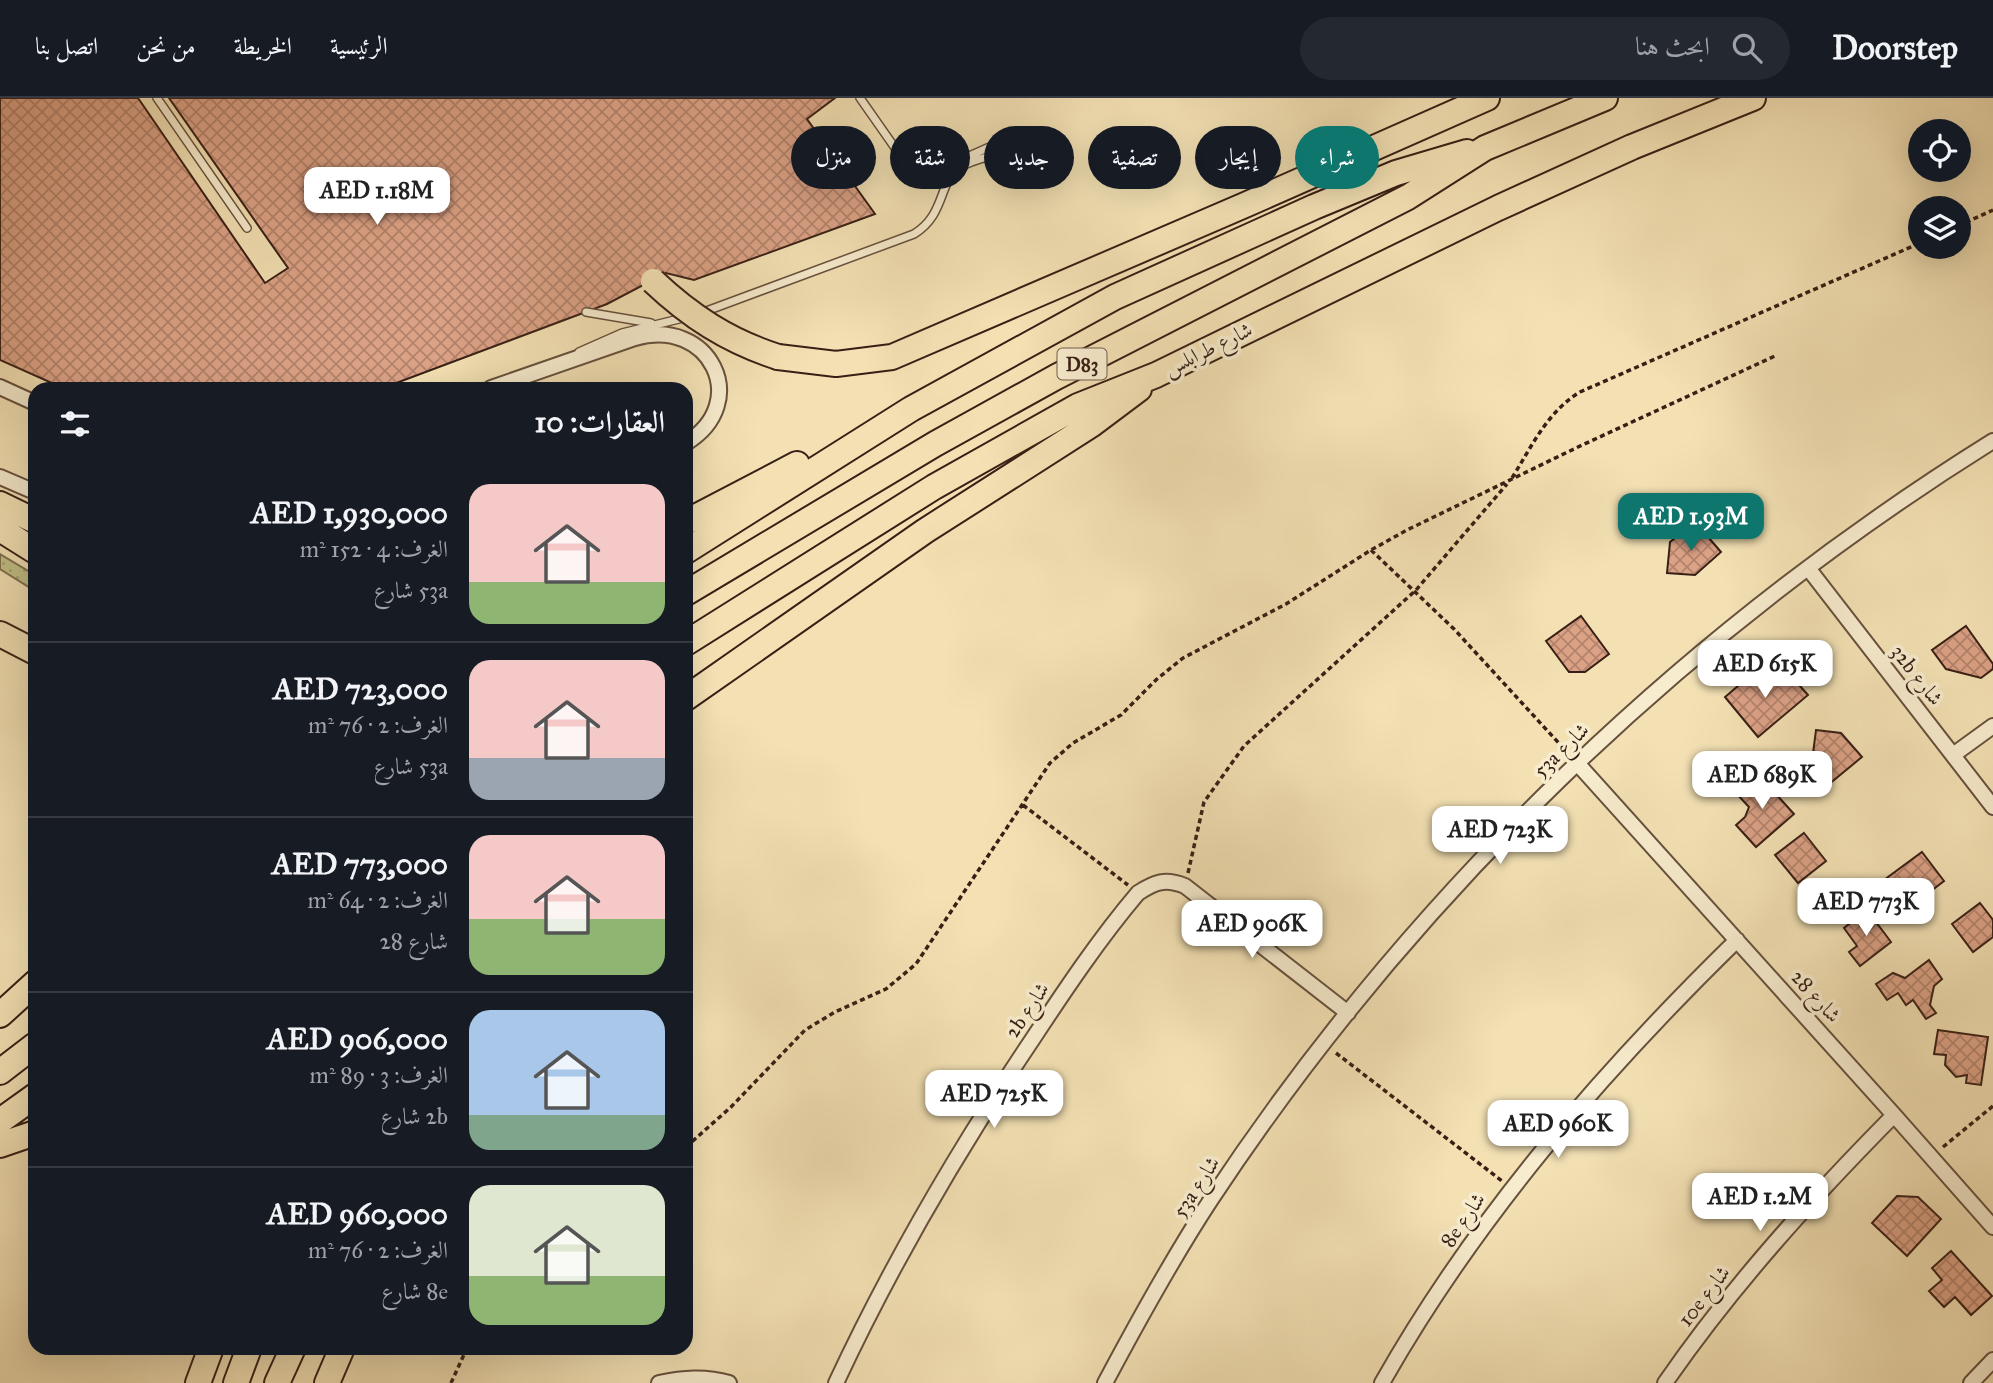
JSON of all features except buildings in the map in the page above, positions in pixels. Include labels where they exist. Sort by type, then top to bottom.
[{"type":"highway","points":[[653,281],[709,327],[731,340],[778,357],[836,364],[892,357],[1487,98]]},
{"type":"highway","name":"شارع طرابلس","points":[[693,589],[935,444],[1056,377],[1408,197],[1485,148],[1605,98]]},
{"type":"highway","name":"شارع طرابلس","points":[[693,639],[946,481],[1078,406],[1156,374],[1511,202],[1632,147],[1753,98]]},
{"type":"highway","points":[[693,547],[911,410],[1115,297],[1224,246],[1396,173],[1485,148]]},
{"type":"highway","points":[[693,693],[925,531],[1091,425],[1156,374]]},
{"type":"highway","points":[[693,518],[830,447],[911,410]]},
{"type":"highway","points":[[0,504],[28,518]]},
{"type":"highway","points":[[0,529],[28,547]]},
{"type":"highway","points":[[0,634],[28,648]]},
{"type":"highway","points":[[0,1015],[28,989]]},
{"type":"highway","points":[[0,1020],[28,1000]]},
{"type":"highway","points":[[0,1072],[28,1050]]},
{"type":"highway","points":[[0,1121],[28,1101]]},
{"type":"highway","points":[[0,1145],[28,1135]]},
{"type":"highway","points":[[198,1383],[208,1355]]},
{"type":"highway","points":[[236,1383],[246,1355]]},
{"type":"highway","points":[[277,1383],[290,1355]]},
{"type":"highway","points":[[295,1383],[307,1355]]},
{"type":"highway","points":[[327,1383],[339,1355]]},
{"type":"street","points":[[508,382],[646,335],[668,334],[692,344],[709,359],[718,380],[719,391],[714,413],[709,424],[693,438]]},
{"type":"street","points":[[0,387],[28,401]]},
{"type":"street","name":"53a شارع","points":[[1105,1383],[1149,1302],[1209,1202],[1275,1106],[1348,1013],[1459,885],[1577,763],[1680,669],[1808,568],[1909,496],[1993,441]]},
{"type":"street","points":[[0,477],[28,489]]},
{"type":"street","name":"32b شارع","points":[[1808,568],[1993,807]]},
{"type":"street","points":[[1952,755],[1993,726]]},
{"type":"street","name":"شارع 28","points":[[1577,763],[1993,1227]]},
{"type":"street","points":[[1138,893],[1154,882],[1171,880],[1185,886],[1348,1013]]},
{"type":"street","name":"2b شارع","points":[[836,1383],[871,1308],[929,1203],[985,1111],[1059,1000],[1138,893]]},
{"type":"street","name":"8e شارع","points":[[1382,1383],[1452,1272],[1511,1188],[1668,1007],[1737,940]]},
{"type":"street","name":"10e شارع","points":[[1665,1383],[1730,1296],[1786,1230],[1895,1115]]},
{"type":"street","points":[[1971,1383],[1993,1360]]},
{"type":"street","points":[[659,1383],[685,1378],[717,1379],[729,1383]]},
{"type":"lane","points":[[157,98],[247,228]]},
{"type":"lane","points":[[860,98],[907,165],[917,174],[931,173],[984,149]]},
{"type":"lane","points":[[560,363],[606,339],[656,323],[697,314],[914,234],[934,216],[955,172],[984,158]]},
{"type":"lane","points":[[586,312],[656,323]]},
{"type":"path","points":[[1971,220],[1993,210]]},
{"type":"path","points":[[1185,886],[1204,802],[1244,746],[1416,590],[1510,481],[1549,418],[1568,399],[1908,248]]},
{"type":"path","points":[[693,1141],[732,1107],[805,1030],[835,1012],[886,989],[916,964],[1050,763],[1061,753],[1121,715],[1170,668],[1286,604],[1371,550],[1777,355]]},
{"type":"path","points":[[1371,550],[1416,590],[1577,763]]},
{"type":"path","points":[[1023,805],[1138,893]]},
{"type":"path","points":[[1324,1043],[1511,1188]]},
{"type":"path","points":[[1931,1157],[1993,1106]]},
{"type":"path","points":[[452,1383],[464,1355]]},
{"type":"shaded area","points":[[0,554],[28,571],[28,587],[0,569]]}]
